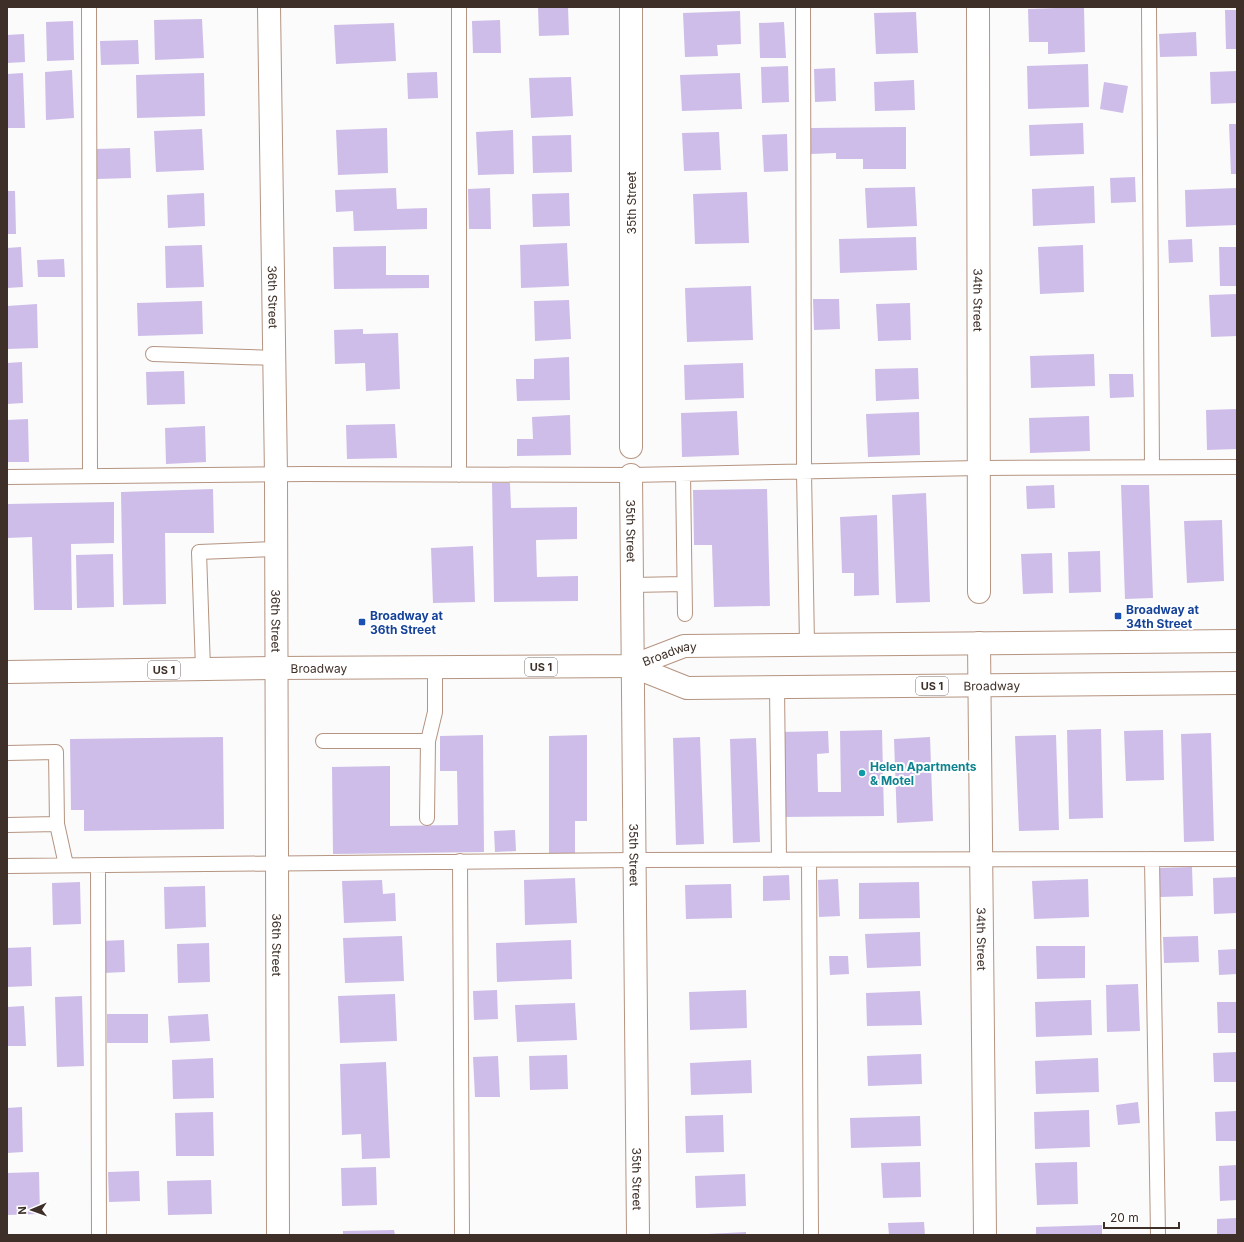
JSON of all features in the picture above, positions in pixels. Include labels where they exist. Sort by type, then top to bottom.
[{"type":"street","name":"36th Street","points":[[269,7],[276,475],[278,1235]]},
{"type":"street","name":"35th Street","points":[[631,7],[631,447]]},
{"type":"street","name":"34th Street","points":[[978,7],[979,592]]},
{"type":"street","name":"35th Street","points":[[631,475],[638,1235]]},
{"type":"street","name":"Broadway","points":[[7,672],[276,668],[632,666],[684,646],[1237,641]]},
{"type":"street","name":"34th Street","points":[[980,644],[985,1235]]},
{"type":"street","name":"Broadway","points":[[632,666],[687,688],[1237,683]]},
{"type":"lane","points":[[89,7],[90,476]]},
{"type":"lane","points":[[459,7],[459,475]]},
{"type":"lane","points":[[803,7],[804,472],[807,645]]},
{"type":"lane","points":[[1149,7],[1152,467]]},
{"type":"lane","points":[[152,354],[275,358]]},
{"type":"lane","points":[[7,477],[631,475],[979,468],[1237,467]]},
{"type":"lane","points":[[684,474],[685,614]]},
{"type":"lane","points":[[203,669],[199,552],[276,549]]},
{"type":"lane","points":[[632,585],[684,584]]},
{"type":"lane","points":[[427,818],[428,741],[435,712],[435,667]]},
{"type":"lane","points":[[777,687],[779,860]]},
{"type":"lane","points":[[323,740],[428,741]]},
{"type":"lane","points":[[7,753],[56,752],[57,824],[66,866]]},
{"type":"lane","points":[[7,825],[57,824]]},
{"type":"lane","points":[[1152,859],[1158,1235]]},
{"type":"lane","points":[[7,866],[634,860],[1237,859]]},
{"type":"lane","points":[[809,860],[812,1235]]},
{"type":"lane","points":[[460,861],[462,1235]]},
{"type":"lane","points":[[98,865],[99,1235]]},
{"type":"building","points":[[538,7],[568,7],[569,35],[539,36]]},
{"type":"building","points":[[1084,7],[1085,52],[1048,54],[1048,42],[1029,42],[1028,9]]},
{"type":"building","points":[[1225,10],[1237,10],[1237,49],[1226,49]]},
{"type":"building","points":[[740,11],[741,44],[717,45],[718,56],[685,57],[683,13]]},
{"type":"building","points":[[916,12],[918,53],[876,54],[874,13]]},
{"type":"building","points":[[202,19],[204,58],[155,60],[154,20]]},
{"type":"building","points":[[500,20],[501,53],[473,53],[472,21]]},
{"type":"building","points":[[73,21],[74,60],[47,61],[46,22]]},
{"type":"building","points":[[784,22],[786,58],[760,58],[759,23]]},
{"type":"building","points":[[394,23],[396,61],[336,64],[334,25]]},
{"type":"building","points":[[1196,32],[1197,56],[1160,57],[1159,34]]},
{"type":"building","points":[[24,34],[25,62],[7,63],[7,35]]},
{"type":"building","points":[[138,40],[139,64],[101,65],[100,41]]},
{"type":"building","points":[[1088,64],[1089,107],[1028,109],[1027,66]]},
{"type":"building","points":[[788,66],[789,102],[762,103],[761,67]]},
{"type":"building","points":[[835,68],[836,101],[815,102],[814,69]]},
{"type":"building","points":[[72,70],[74,118],[46,120],[45,72]]},
{"type":"building","points":[[1237,71],[1237,103],[1211,104],[1210,72]]},
{"type":"building","points":[[437,72],[438,98],[408,99],[407,73]]},
{"type":"building","points":[[23,73],[25,128],[7,128],[7,74]]},
{"type":"building","points":[[204,73],[205,116],[137,118],[136,75]]},
{"type":"building","points":[[740,73],[742,109],[682,111],[680,75]]},
{"type":"building","points":[[571,77],[573,116],[531,118],[529,78]]},
{"type":"building","points":[[914,80],[915,110],[875,111],[874,82]]},
{"type":"building","points":[[1104,82],[1128,86],[1123,113],[1100,109]]},
{"type":"building","points":[[1083,123],[1084,154],[1030,156],[1029,125]]},
{"type":"building","points":[[1229,124],[1237,124],[1237,174],[1231,174]]},
{"type":"building","points":[[906,127],[906,169],[863,169],[863,159],[836,159],[836,153],[811,154],[811,128]]},
{"type":"building","points":[[387,128],[388,173],[338,175],[336,130]]},
{"type":"building","points":[[202,129],[204,170],[156,172],[154,131]]},
{"type":"building","points":[[513,130],[514,174],[478,175],[476,132]]},
{"type":"building","points":[[719,132],[721,170],[684,171],[682,133]]},
{"type":"building","points":[[787,134],[788,171],[764,172],[762,135]]},
{"type":"building","points":[[571,135],[572,172],[533,173],[532,136]]},
{"type":"building","points":[[130,148],[131,178],[97,179],[96,149]]},
{"type":"building","points":[[1135,177],[1136,202],[1111,203],[1110,178]]},
{"type":"building","points":[[1094,186],[1095,223],[1033,226],[1032,189]]},
{"type":"building","points":[[915,187],[917,226],[867,228],[865,188]]},
{"type":"building","points":[[396,188],[397,209],[427,208],[427,229],[354,231],[353,211],[336,212],[335,190]]},
{"type":"building","points":[[490,188],[491,229],[469,229],[468,189]]},
{"type":"building","points":[[1237,188],[1237,225],[1186,227],[1185,190]]},
{"type":"building","points":[[7,191],[15,191],[16,234],[7,234]]},
{"type":"building","points":[[747,192],[749,243],[695,244],[693,194]]},
{"type":"building","points":[[204,193],[205,226],[168,228],[167,195]]},
{"type":"building","points":[[569,193],[570,226],[533,227],[532,194]]},
{"type":"building","points":[[916,237],[917,270],[840,273],[839,239]]},
{"type":"building","points":[[1192,239],[1193,262],[1169,263],[1168,240]]},
{"type":"building","points":[[567,243],[569,286],[521,288],[520,245]]},
{"type":"building","points":[[202,245],[204,287],[166,288],[165,246]]},
{"type":"building","points":[[1083,245],[1084,292],[1040,294],[1038,247]]},
{"type":"building","points":[[386,246],[386,275],[429,275],[429,288],[334,289],[333,247]]},
{"type":"building","points":[[21,247],[23,287],[7,288],[7,248]]},
{"type":"building","points":[[1219,247],[1237,247],[1237,286],[1220,286]]},
{"type":"building","points":[[64,259],[65,277],[38,277],[37,260]]},
{"type":"building","points":[[751,286],[753,340],[687,342],[685,288]]},
{"type":"building","points":[[1237,294],[1237,336],[1211,337],[1209,295]]},
{"type":"building","points":[[813,299],[839,299],[840,329],[814,330]]},
{"type":"building","points":[[569,300],[571,339],[535,341],[534,301]]},
{"type":"building","points":[[202,301],[203,334],[138,336],[137,303]]},
{"type":"building","points":[[910,303],[911,340],[878,341],[876,304]]},
{"type":"building","points":[[37,304],[38,348],[7,349],[7,306]]},
{"type":"building","points":[[363,329],[363,334],[398,333],[400,389],[366,391],[365,363],[335,364],[334,330]]},
{"type":"building","points":[[1094,354],[1095,386],[1031,388],[1030,356]]},
{"type":"building","points":[[569,357],[570,400],[517,401],[516,379],[534,379],[534,359]]},
{"type":"building","points":[[22,362],[23,403],[7,404],[7,363]]},
{"type":"building","points":[[743,363],[744,398],[685,400],[684,365]]},
{"type":"building","points":[[918,368],[919,399],[876,401],[875,369]]},
{"type":"building","points":[[184,371],[185,404],[147,405],[146,372]]},
{"type":"building","points":[[1109,374],[1133,374],[1134,397],[1110,398]]},
{"type":"building","points":[[1237,409],[1237,449],[1207,450],[1206,410]]},
{"type":"building","points":[[737,411],[739,455],[682,457],[681,413]]},
{"type":"building","points":[[919,412],[920,455],[868,457],[866,414]]},
{"type":"building","points":[[570,415],[571,455],[517,456],[517,439],[533,439],[532,417]]},
{"type":"building","points":[[1089,416],[1090,451],[1030,453],[1029,418]]},
{"type":"building","points":[[28,419],[29,462],[7,462],[7,420]]},
{"type":"building","points":[[395,424],[397,458],[347,459],[346,425]]},
{"type":"building","points":[[205,426],[206,462],[166,464],[165,428]]},
{"type":"building","points":[[492,483],[510,483],[511,508],[577,507],[577,539],[536,540],[537,577],[578,576],[578,601],[494,602]]},
{"type":"building","points":[[1054,485],[1055,508],[1027,509],[1026,486]]},
{"type":"building","points":[[1121,485],[1149,485],[1153,598],[1125,599]]},
{"type":"building","points":[[213,489],[214,533],[165,533],[166,604],[123,605],[121,492]]},
{"type":"building","points":[[767,489],[770,606],[714,607],[712,545],[694,545],[693,490]]},
{"type":"building","points":[[926,493],[930,602],[896,603],[892,495]]},
{"type":"building","points":[[114,502],[114,543],[71,544],[72,610],[34,610],[32,537],[7,538],[7,504]]},
{"type":"building","points":[[877,515],[879,595],[854,596],[854,573],[842,573],[840,517]]},
{"type":"building","points":[[1222,520],[1224,581],[1187,583],[1184,521]]},
{"type":"building","points":[[473,546],[475,602],[433,603],[431,548]]},
{"type":"building","points":[[1100,551],[1101,592],[1069,593],[1068,552]]},
{"type":"building","points":[[1052,553],[1053,593],[1023,594],[1021,554]]},
{"type":"building","points":[[113,554],[114,607],[77,608],[76,555]]},
{"type":"building","points":[[1101,729],[1103,818],[1069,819],[1067,730]]},
{"type":"building","name":"Helen Apartments & Motel","points":[[882,730],[884,816],[781,817],[780,732],[828,731],[829,753],[817,754],[818,792],[841,792],[840,731]]},
{"type":"building","points":[[1163,730],[1164,780],[1126,781],[1124,731]]},
{"type":"building","points":[[1211,733],[1214,841],[1184,842],[1181,734]]},
{"type":"building","points":[[483,735],[484,852],[333,854],[332,767],[390,766],[390,826],[458,825],[457,771],[440,771],[440,736]]},
{"type":"building","points":[[587,735],[587,821],[575,821],[575,853],[549,853],[549,736]]},
{"type":"building","points":[[1056,735],[1059,830],[1019,831],[1015,736]]},
{"type":"building","points":[[223,737],[224,829],[84,831],[84,810],[71,810],[70,739]]},
{"type":"building","points":[[700,737],[704,844],[676,845],[673,738]]},
{"type":"building","points":[[930,737],[933,821],[897,823],[894,739]]},
{"type":"building","points":[[756,738],[760,842],[733,843],[730,739]]},
{"type":"building","points":[[515,830],[516,851],[495,852],[494,831]]},
{"type":"building","points":[[1192,867],[1193,896],[1160,897],[1159,868]]},
{"type":"building","points":[[789,875],[790,900],[763,901],[763,876]]},
{"type":"building","points":[[1237,877],[1237,913],[1214,914],[1213,878]]},
{"type":"building","points":[[575,878],[577,923],[525,925],[524,880]]},
{"type":"building","points":[[838,879],[840,916],[819,917],[818,880]]},
{"type":"building","points":[[1088,879],[1089,917],[1034,919],[1032,881]]},
{"type":"building","points":[[382,880],[383,894],[395,893],[396,921],[344,923],[342,881]]},
{"type":"building","points":[[80,882],[81,924],[53,925],[52,883]]},
{"type":"building","points":[[919,882],[920,918],[859,919],[859,883]]},
{"type":"building","points":[[731,884],[732,918],[686,919],[685,885]]},
{"type":"building","points":[[205,886],[206,927],[165,929],[164,887]]},
{"type":"building","points":[[920,932],[921,966],[867,968],[865,934]]},
{"type":"building","points":[[402,936],[404,981],[345,983],[343,938]]},
{"type":"building","points":[[1198,936],[1199,962],[1164,963],[1163,937]]},
{"type":"building","points":[[124,940],[125,972],[103,973],[102,941]]},
{"type":"building","points":[[571,940],[572,979],[497,982],[496,943]]},
{"type":"building","points":[[209,943],[210,982],[178,983],[177,944]]},
{"type":"building","points":[[1036,946],[1085,946],[1085,978],[1037,979]]},
{"type":"building","points":[[31,947],[32,986],[7,987],[7,948]]},
{"type":"building","points":[[1237,949],[1237,974],[1219,975],[1218,950]]},
{"type":"building","points":[[829,956],[848,956],[849,974],[830,975]]},
{"type":"building","points":[[1138,984],[1140,1031],[1107,1032],[1106,985]]},
{"type":"building","points":[[497,990],[498,1019],[474,1020],[473,991]]},
{"type":"building","points":[[746,990],[747,1028],[690,1030],[689,992]]},
{"type":"building","points":[[920,991],[922,1025],[867,1026],[866,993]]},
{"type":"building","points":[[395,994],[397,1041],[340,1043],[338,996]]},
{"type":"building","points":[[82,996],[84,1066],[57,1067],[55,997]]},
{"type":"building","points":[[1091,1000],[1092,1035],[1036,1037],[1035,1002]]},
{"type":"building","points":[[1217,1002],[1237,1002],[1237,1033],[1218,1033]]},
{"type":"building","points":[[575,1003],[577,1040],[517,1042],[515,1005]]},
{"type":"building","points":[[24,1006],[26,1046],[7,1046],[7,1007]]},
{"type":"building","points":[[107,1014],[148,1014],[148,1043],[107,1043]]},
{"type":"building","points":[[208,1014],[210,1041],[170,1043],[168,1016]]},
{"type":"building","points":[[1237,1052],[1237,1082],[1214,1082],[1213,1053]]},
{"type":"building","points":[[921,1054],[922,1084],[868,1086],[867,1056]]},
{"type":"building","points":[[567,1055],[568,1089],[530,1090],[529,1056]]},
{"type":"building","points":[[498,1056],[500,1097],[475,1097],[473,1057]]},
{"type":"building","points":[[213,1058],[214,1098],[173,1099],[172,1060]]},
{"type":"building","points":[[1098,1058],[1099,1092],[1036,1094],[1035,1061]]},
{"type":"building","points":[[751,1060],[752,1093],[691,1095],[690,1063]]},
{"type":"building","points":[[386,1062],[390,1158],[362,1159],[361,1134],[342,1135],[340,1064]]},
{"type":"building","points":[[1138,1102],[1140,1123],[1118,1125],[1116,1105]]},
{"type":"building","points":[[22,1107],[23,1152],[7,1153],[7,1108]]},
{"type":"building","points":[[1089,1110],[1090,1147],[1035,1149],[1034,1112]]},
{"type":"building","points":[[1237,1111],[1237,1141],[1216,1141],[1215,1112]]},
{"type":"building","points":[[213,1112],[214,1156],[176,1156],[175,1113]]},
{"type":"building","points":[[723,1115],[724,1152],[686,1153],[685,1116]]},
{"type":"building","points":[[920,1116],[921,1146],[851,1148],[850,1118]]},
{"type":"building","points":[[920,1162],[921,1197],[883,1198],[881,1163]]},
{"type":"building","points":[[1077,1162],[1078,1204],[1037,1205],[1035,1163]]},
{"type":"building","points":[[1237,1165],[1237,1200],[1220,1201],[1219,1166]]},
{"type":"building","points":[[376,1167],[377,1205],[342,1206],[341,1168]]},
{"type":"building","points":[[139,1171],[140,1201],[109,1202],[108,1172]]},
{"type":"building","points":[[39,1172],[40,1214],[7,1215],[7,1173]]},
{"type":"building","points":[[745,1174],[746,1206],[696,1208],[695,1176]]},
{"type":"building","points":[[211,1180],[212,1214],[168,1215],[167,1181]]},
{"type":"building","points":[[1237,1218],[1237,1235],[1217,1235],[1217,1219]]},
{"type":"building","points":[[924,1222],[925,1235],[889,1235],[888,1223]]},
{"type":"building","points":[[1102,1225],[1102,1235],[1036,1235],[1036,1227]]},
{"type":"building","points":[[394,1230],[395,1235],[343,1235],[343,1231]]},
{"type":"building","points":[[746,1232],[746,1235],[707,1235],[707,1234]]},
{"type":"place","name":"Broadway at 34th Street","points":[[1118,616]]},
{"type":"place","name":"Broadway at 36th Street","points":[[362,622]]},
{"type":"place","name":"Helen Apartments & Motel","points":[[862,773]]}]
